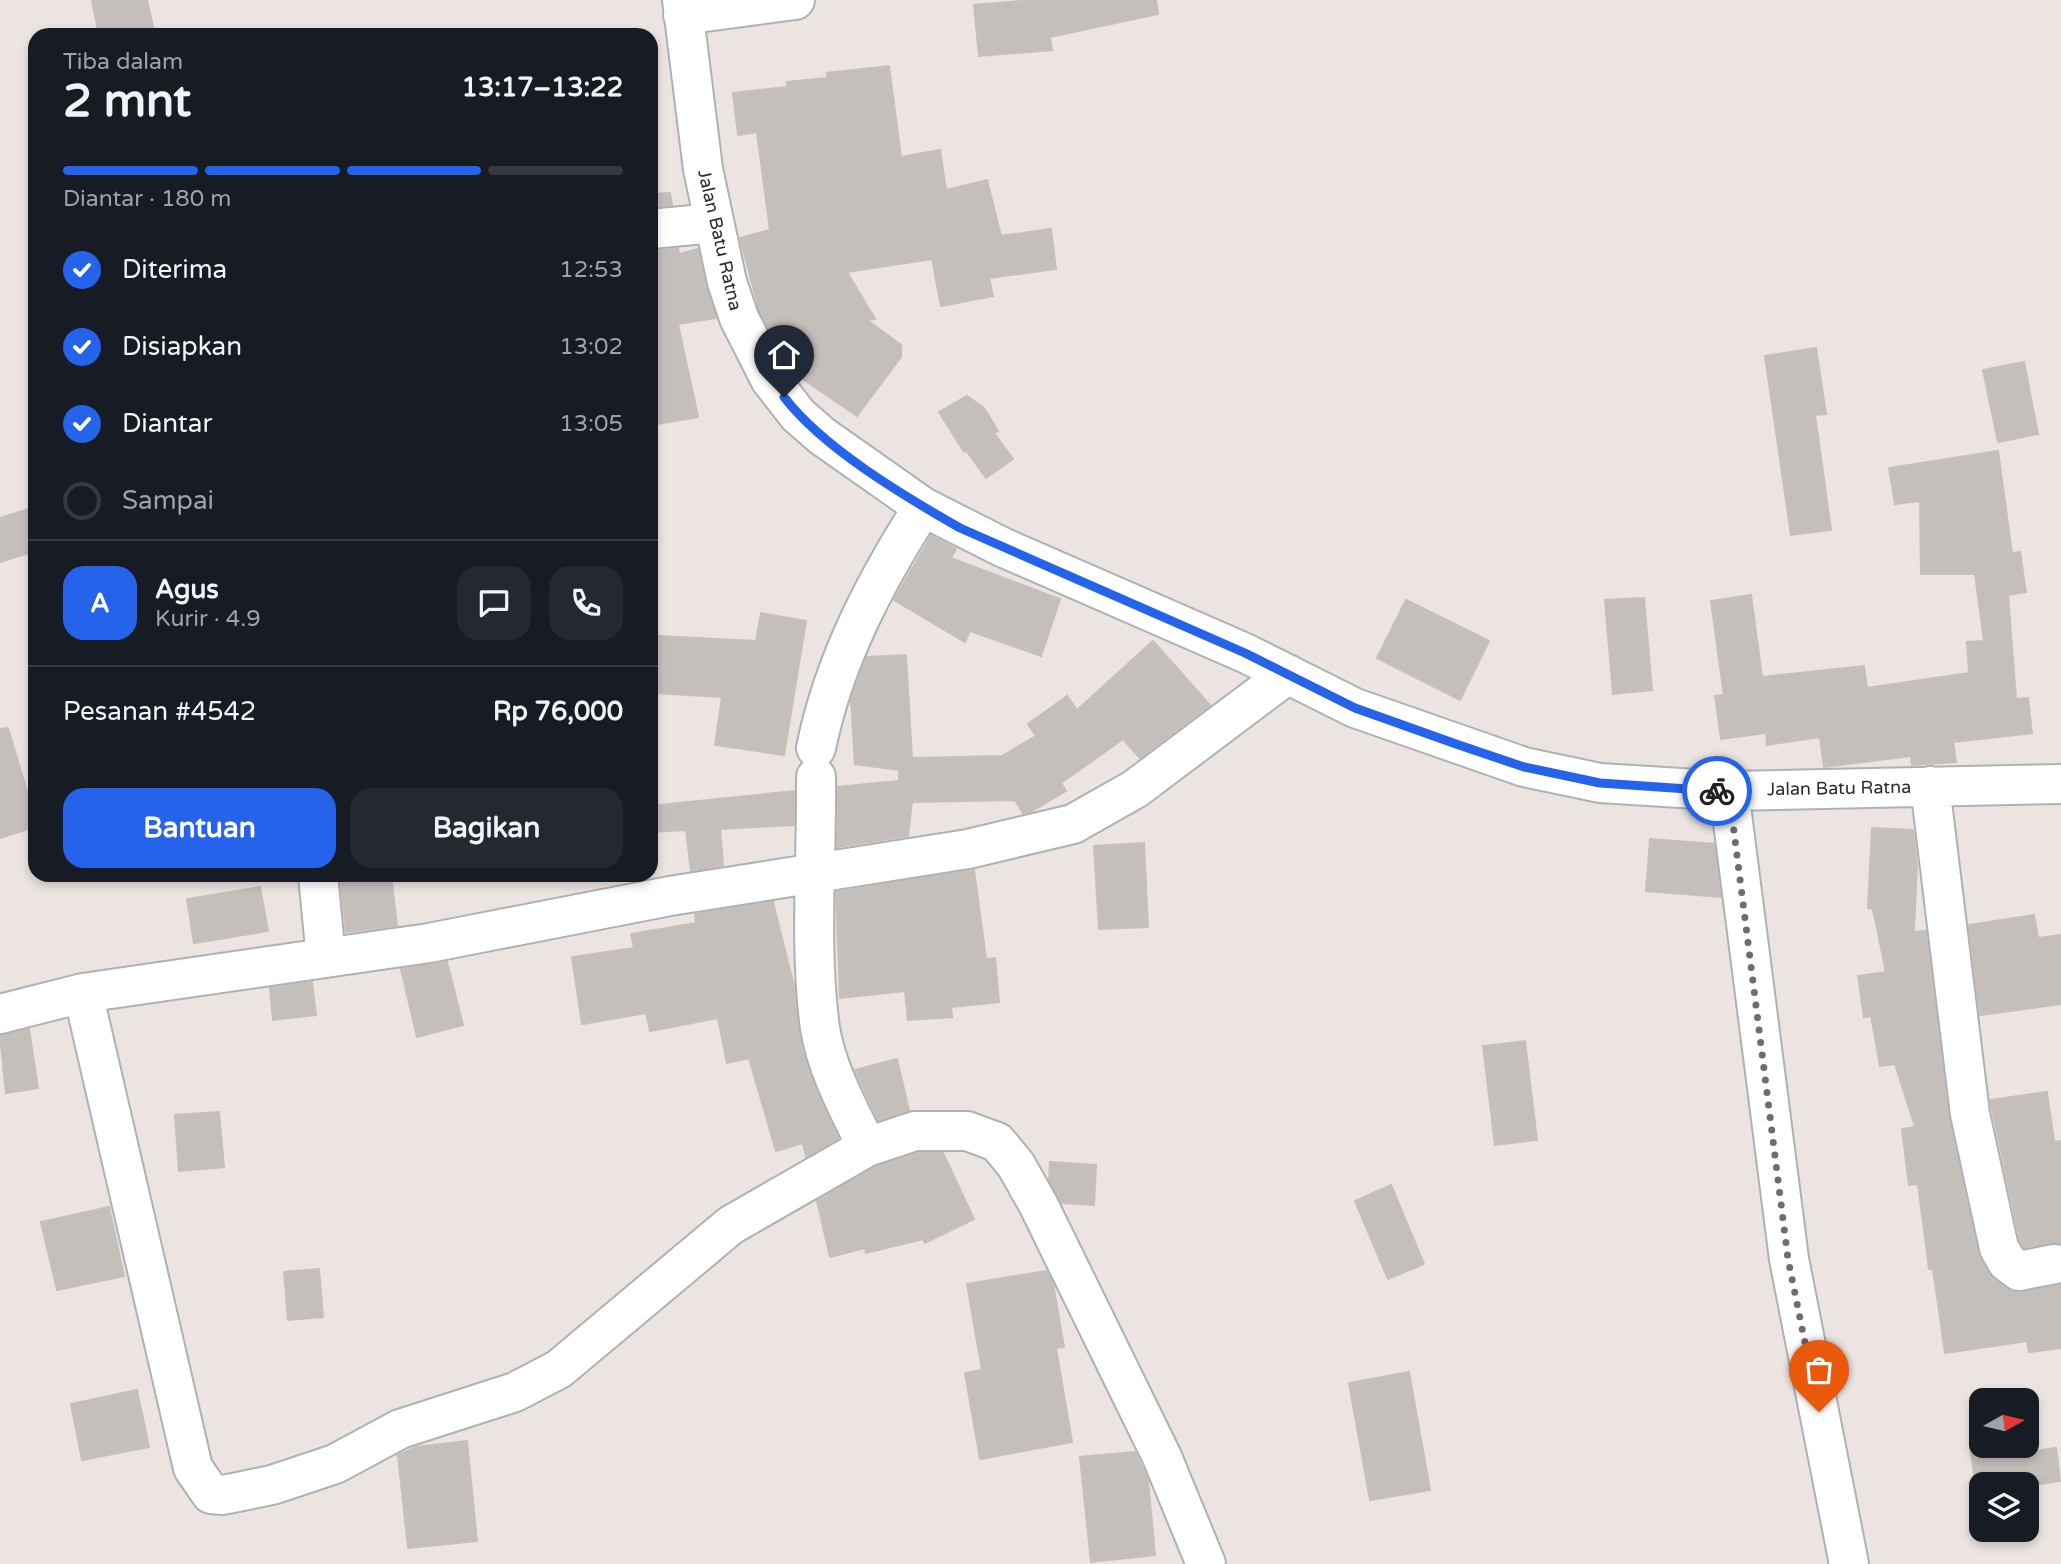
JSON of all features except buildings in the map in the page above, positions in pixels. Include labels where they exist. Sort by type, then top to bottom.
[{"type":"street","points":[[682,8],[796,0]]},
{"type":"street","name":"Jalan Batu Ratna","points":[[682,8],[697,132],[727,282],[739,318],[770,379],[798,415],[822,436],[923,507],[1002,547],[1135,603],[1355,708],[1524,767],[1600,783],[1729,792],[2061,784]]},
{"type":"street","points":[[658,228],[714,223]]},
{"type":"street","points":[[867,1147],[831,1069],[820,1029],[815,960],[816,762],[826,697],[852,634],[888,562],[923,507]]},
{"type":"street","points":[[0,1014],[83,993],[429,943],[670,896],[968,849],[1073,824],[1135,789],[1287,674]]},
{"type":"street","points":[[1930,786],[1970,1114],[1999,1248],[2007,1262],[2019,1271],[2055,1264]]},
{"type":"street","points":[[1729,792],[1788,1259],[1849,1564]]},
{"type":"street","points":[[319,882],[326,958]]},
{"type":"street","points":[[83,993],[193,1468],[211,1494],[223,1495],[272,1485],[335,1464],[400,1429],[515,1392],[559,1369],[731,1225],[867,1147],[915,1132],[967,1131],[997,1142],[1016,1165],[1038,1204],[1162,1457],[1206,1564]]},
{"type":"way so far","points":[[1717,791],[1729,792],[1788,1259],[1819,1412]]},
{"type":"route","points":[[784,397],[798,415],[822,436],[923,507],[960,528],[1245,653],[1355,708],[1524,767],[1600,783],[1717,791]]}]
